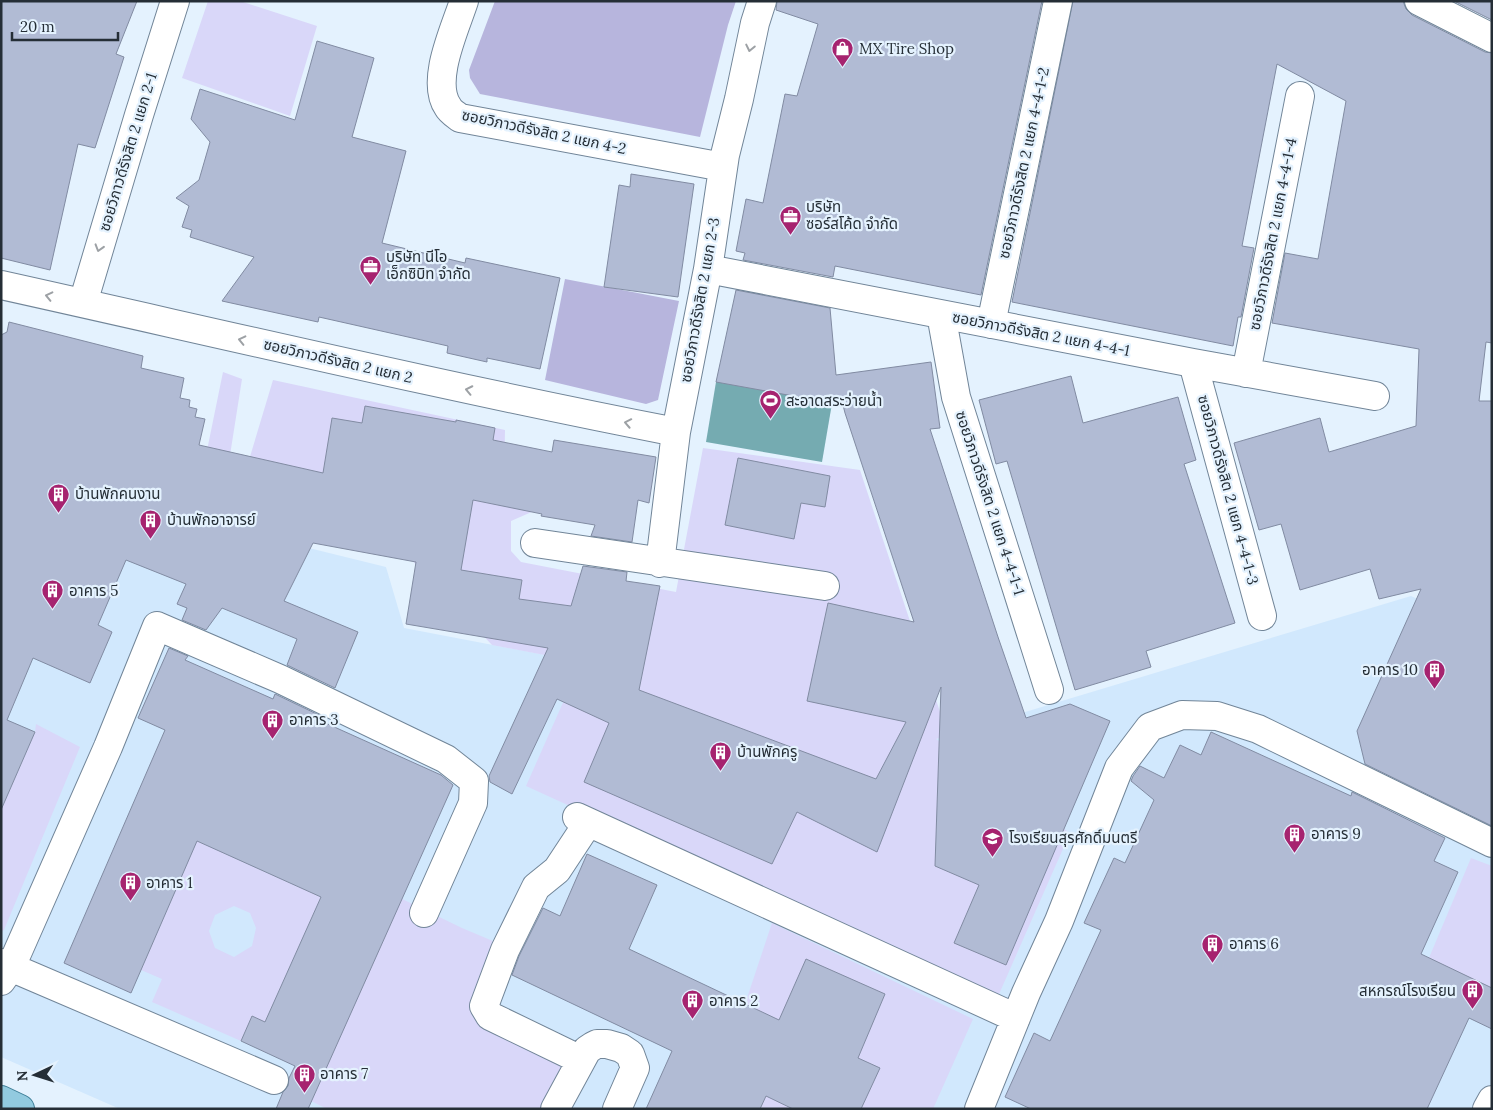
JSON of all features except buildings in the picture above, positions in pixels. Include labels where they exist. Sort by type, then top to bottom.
[{"type":"main road","points":[[1,1100],[20,1109]]},
{"type":"street","name":"ซอยวิภาวดีรังสิต 2 แยก 2-1","points":[[83,304],[175,1]]},
{"type":"street","name":"ซอยวิภาวดีรังสิต 2 แยก 4-2","points":[[464,1],[440,79],[442,93],[448,108],[460,118],[722,168]]},
{"type":"street","name":"ซอยวิภาวดีรังสิต 2 แยก 2-3","points":[[676,432],[708,269],[722,168],[755,23],[762,1]]},
{"type":"street","name":"ซอยวิภาวดีรังสิต 2 แยก 4-4-1-2","points":[[991,324],[1058,1]]},
{"type":"street","points":[[1419,1],[1492,38]]},
{"type":"street","name":"ซอยวิภาวดีรังสิต 2 แยก 4-4-1-4","points":[[1246,373],[1300,96]]},
{"type":"street","name":"ซอยวิภาวดีรังสิต 2 แยก 4-4-1","points":[[708,269],[1193,363],[1375,396]]},
{"type":"street","name":"ซอยวิภาวดีรังสิต 2 แยก 2","points":[[1,285],[391,373],[557,409],[676,432]]},
{"type":"street","name":"ซอยวิภาวดีรังสิต 2 แยก 4-4-1-1","points":[[941,314],[956,397],[1049,690]]},
{"type":"street","name":"ซอยวิภาวดีรังสิต 2 แยก 4-4-1-3","points":[[1193,363],[1262,616]]},
{"type":"street","points":[[660,563],[676,432]]},
{"type":"street","points":[[534,543],[825,586]]},
{"type":"street","points":[[274,1080],[5,970],[108,747],[157,626],[280,679],[446,759],[474,780],[474,804],[424,912]]},
{"type":"street","points":[[979,1109],[1016,1018],[1059,921],[1119,768],[1150,728],[1182,715],[1217,716],[1258,729],[1492,843]]},
{"type":"street","points":[[581,1060],[490,1016],[484,1006],[505,950],[536,888],[557,870],[583,820],[1016,1018]]},
{"type":"street","points":[[555,1109],[587,1050],[597,1044],[614,1046],[630,1054],[635,1068],[617,1109]]},
{"type":"street","points":[[1487,1109],[1492,1100]]},
{"type":"shaded area","points":[[208,1],[240,1],[317,26],[290,116],[182,78]]},
{"type":"shaded area","points":[[495,1],[736,1],[728,25],[700,137],[480,94],[470,78],[469,70]]},
{"type":"shaded area","points":[[565,279],[679,301],[658,400],[646,404],[545,380]]},
{"type":"shaded area","points":[[223,372],[242,379],[219,525],[193,519]]},
{"type":"shaded area","points":[[273,380],[505,430],[504,486],[550,504],[511,521],[511,551],[521,562],[676,592],[703,448],[860,470],[948,735],[936,739],[1070,833],[996,1001],[526,786],[581,662],[492,645],[405,553],[249,460]]},
{"type":"shaded area","name":"สะอาดสระว่ายน้ำ","points":[[836,380],[822,462],[706,442],[716,382]]},
{"type":"shaded area","name":"โรงเรียนสุรศักดิ์มนตรี","points":[[1,472],[386,567],[404,628],[582,662],[935,739],[1411,596],[1492,633],[1492,1109],[120,1109],[1,1057]]},
{"type":"shaded area","points":[[36,724],[80,747],[4,930],[1,932],[1,810],[35,732]]},
{"type":"shaded area","points":[[197,841],[321,897],[265,1022],[252,1017],[241,1041],[152,1002],[162,979],[141,970]],"holes":[[[234,906],[250,913],[256,928],[252,946],[234,957],[215,948],[209,931],[215,915]]]},
{"type":"shaded area","points":[[1471,858],[1492,866],[1492,993],[1426,965]]},
{"type":"shaded area","points":[[396,896],[500,944],[475,1019],[569,1063],[551,1109],[327,1109],[307,1099]]},
{"type":"shaded area","points":[[772,923],[973,1019],[933,1109],[710,1109]]},
{"type":"place","name":"MX Tire Shop","points":[[843,68]]},
{"type":"place","name":"บริษัท ซอร์สโค้ด จำกัด","points":[[790,235]]},
{"type":"place","name":"บริษัท นีโอ เอ็กซิบิท จำกัด","points":[[370,285]]},
{"type":"place","name":"สะอาดสระว่ายน้ำ","points":[[770,420]]},
{"type":"place","name":"บ้านพักคนงาน","points":[[59,513]]},
{"type":"place","name":"บ้านพักอาจารย์","points":[[151,539]]},
{"type":"place","name":"อาคาร 5","points":[[53,610]]},
{"type":"place","name":"อาคาร 10","points":[[1434,689]]},
{"type":"place","name":"อาคาร 3","points":[[273,739]]},
{"type":"place","name":"บ้านพักครู","points":[[721,771]]},
{"type":"place","name":"อาคาร 9","points":[[1295,853]]},
{"type":"place","name":"โรงเรียนสุรศักดิ์มนตรี","points":[[993,857]]},
{"type":"place","name":"อาคาร 1","points":[[130,902]]},
{"type":"place","name":"อาคาร 6","points":[[1213,963]]},
{"type":"place","name":"สหกรณ์โรงเรียน","points":[[1472,1010]]},
{"type":"place","name":"อาคาร 2","points":[[693,1020]]},
{"type":"place","name":"อาคาร 7","points":[[304,1093]]}]
